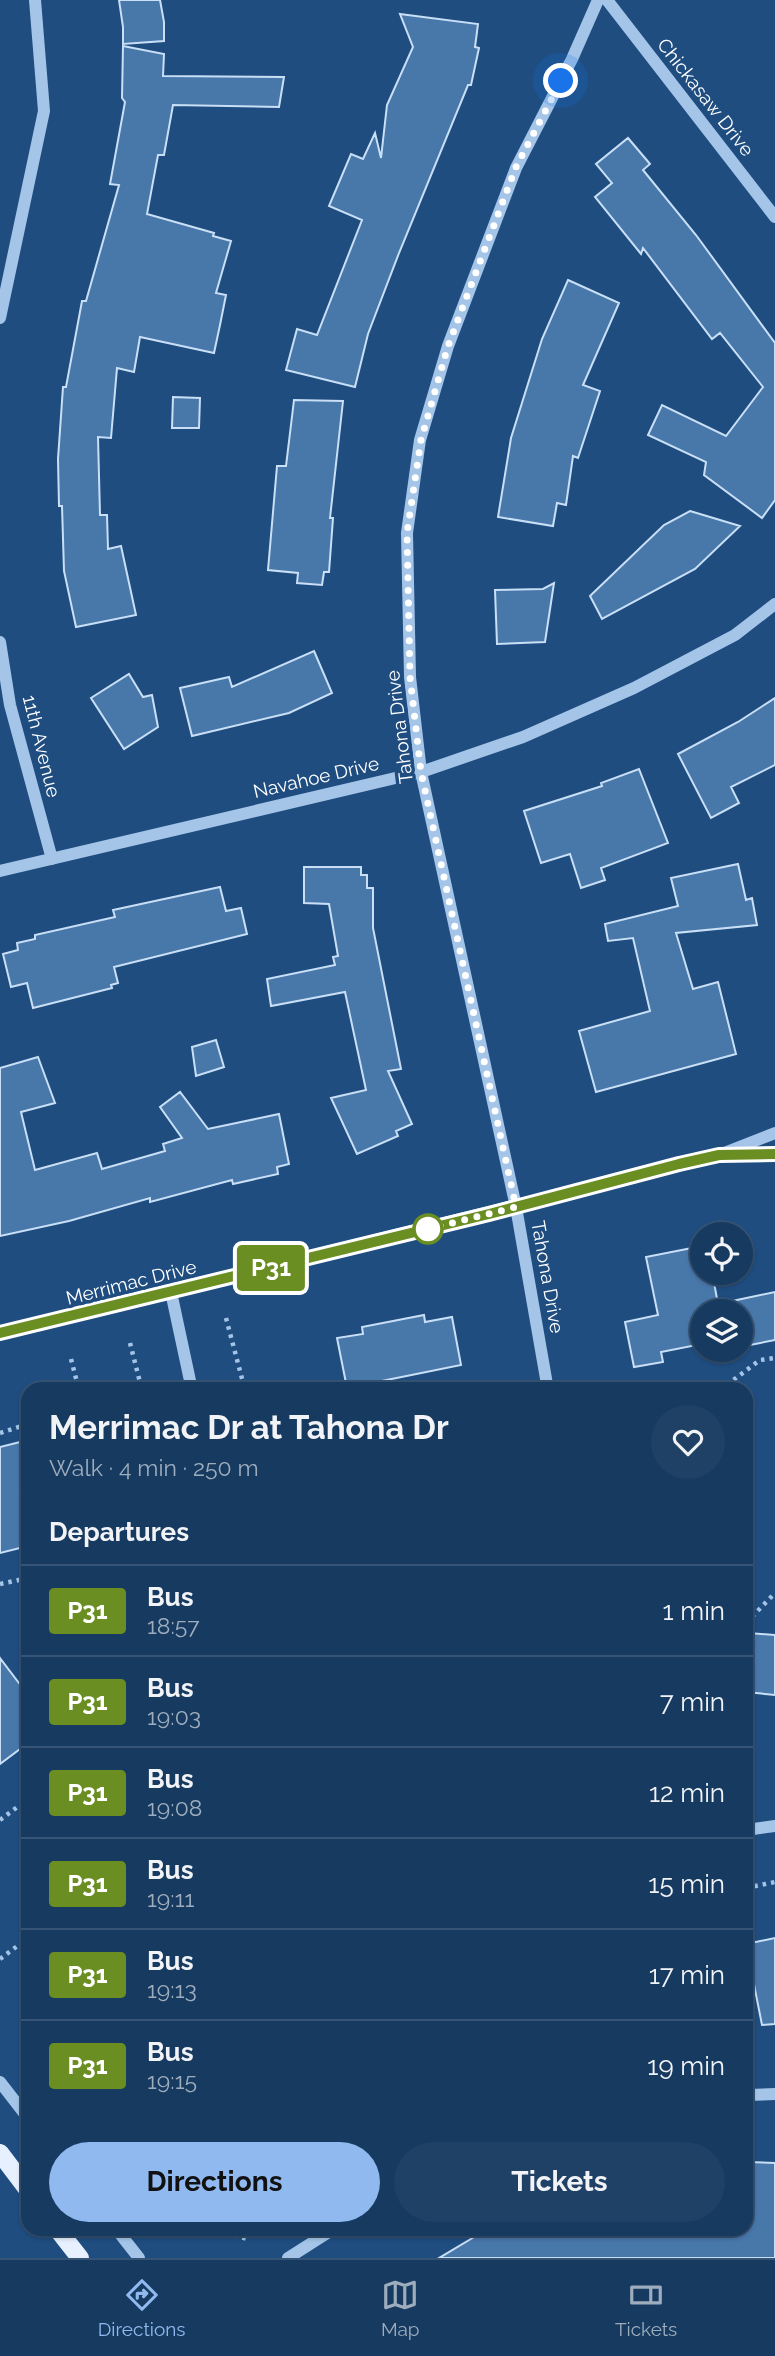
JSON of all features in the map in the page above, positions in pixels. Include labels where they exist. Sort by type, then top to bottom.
[{"type":"main road","points":[[0,2153],[21,2181]]},
{"type":"main road","points":[[63,2236],[80,2258]]},
{"type":"street","points":[[0,318],[44,111],[36,0]]},
{"type":"street","name":"Tahona Drive","points":[[547,1382],[516,1207],[421,772],[410,677],[407,533],[421,440],[448,346],[516,167],[572,59],[598,0]]},
{"type":"street","name":"Chickasaw Drive","points":[[607,0],[775,217]]},
{"type":"street","name":"Navahoe Drive","points":[[0,871],[421,772],[523,737],[634,688],[735,635],[775,604]]},
{"type":"street","name":"11th Avenue","points":[[0,642],[10,705],[51,859]]},
{"type":"street","name":"Merrimac Drive","points":[[0,1333],[719,1155],[775,1133]]},
{"type":"street","name":"Merrimac Drive","points":[[719,1155],[775,1154]]},
{"type":"street","points":[[171,1292],[190,1382]]},
{"type":"street","points":[[753,1829],[775,1826]]},
{"type":"street","points":[[0,2082],[21,2109]]},
{"type":"street","points":[[753,2095],[775,2094]]},
{"type":"street","points":[[122,2236],[139,2258]]},
{"type":"street","points":[[288,2258],[323,2236]]},
{"type":"path","points":[[226,1318],[243,1382]]},
{"type":"path","points":[[130,1343],[140,1382]]},
{"type":"path","points":[[731,1382],[760,1360],[775,1358]]},
{"type":"path","points":[[71,1359],[77,1382]]},
{"type":"path","points":[[0,1433],[21,1426]]},
{"type":"path","points":[[0,1584],[21,1580]]},
{"type":"path","points":[[753,1616],[775,1593]]},
{"type":"path","points":[[0,1820],[21,1804]]},
{"type":"path","points":[[753,1887],[775,1882]]},
{"type":"path","points":[[0,1959],[21,1943]]},
{"type":"path","points":[[237,2236],[247,2239]]},
{"type":"building","points":[[119,0],[160,0],[164,41],[123,44]]},
{"type":"building","points":[[400,14],[478,24],[475,47],[479,48],[471,85],[468,85],[368,334],[355,387],[286,370],[297,329],[317,335],[362,220],[329,206],[351,154],[363,159],[375,133],[381,158],[387,105],[413,47]]},
{"type":"building","points":[[123,46],[164,54],[163,76],[284,77],[279,107],[173,105],[164,155],[158,155],[147,214],[214,233],[213,236],[231,241],[216,293],[226,295],[214,353],[140,337],[134,372],[117,368],[111,438],[98,437],[100,515],[107,515],[108,549],[121,546],[136,615],[76,627],[64,571],[62,506],[59,506],[58,459],[63,387],[66,387],[82,301],[86,301],[119,185],[110,184],[125,102],[122,98]]},
{"type":"building","points":[[628,138],[650,164],[643,170],[696,235],[775,343],[775,500],[762,518],[704,475],[706,462],[648,435],[662,405],[726,436],[763,387],[720,333],[712,339],[643,248],[641,254],[595,197],[612,183],[596,164]]},
{"type":"building","points":[[568,280],[619,303],[583,385],[600,391],[578,458],[573,456],[566,505],[557,503],[553,526],[498,517],[511,438],[542,339]]},
{"type":"building","points":[[173,397],[200,398],[199,428],[172,428]]},
{"type":"building","points":[[294,400],[343,401],[330,518],[333,518],[329,572],[324,572],[322,585],[297,583],[298,573],[268,570],[277,466],[286,466]]},
{"type":"building","points":[[690,511],[740,526],[695,569],[602,619],[590,596],[664,525]]},
{"type":"building","points":[[554,583],[545,642],[497,644],[495,590],[543,589]]},
{"type":"building","points":[[314,651],[332,693],[289,713],[192,736],[180,688],[229,677],[232,687]]},
{"type":"building","points":[[129,674],[143,697],[152,695],[158,727],[124,749],[91,698]]},
{"type":"building","points":[[775,698],[775,765],[731,787],[739,803],[711,818],[678,754],[738,722]]},
{"type":"building","points":[[639,769],[668,843],[601,868],[605,880],[581,888],[570,854],[541,863],[524,811],[602,786],[601,783]]},
{"type":"building","points":[[738,864],[746,900],[752,898],[757,925],[676,933],[693,989],[718,982],[736,1054],[596,1092],[579,1031],[650,1011],[633,938],[608,941],[605,924],[678,906],[671,878]]},
{"type":"building","points":[[304,867],[361,867],[361,875],[367,875],[367,888],[373,888],[373,928],[401,1069],[388,1071],[412,1124],[396,1131],[398,1136],[357,1154],[331,1098],[366,1090],[345,992],[271,1006],[267,979],[335,965],[333,957],[338,956],[329,904],[304,903]]},
{"type":"building","points":[[220,887],[226,911],[241,908],[247,934],[114,967],[118,983],[111,985],[112,988],[33,1008],[27,983],[11,987],[3,954],[18,950],[17,943],[35,939],[35,935],[115,917],[113,910]]},
{"type":"building","points":[[216,1040],[224,1067],[196,1076],[192,1047]]},
{"type":"building","points":[[38,1057],[55,1103],[21,1112],[35,1170],[97,1153],[102,1169],[165,1151],[163,1144],[182,1138],[160,1107],[180,1092],[208,1129],[279,1114],[289,1164],[277,1167],[278,1174],[233,1184],[232,1180],[150,1202],[150,1198],[69,1221],[0,1236],[0,1068]]},
{"type":"building","points":[[690,1248],[690,1285],[714,1285],[717,1299],[690,1299],[690,1346],[661,1352],[663,1362],[634,1367],[625,1322],[658,1315],[646,1257]]},
{"type":"building","points":[[775,1292],[775,1340],[753,1344],[753,1299],[742,1299]]},
{"type":"building","points":[[424,1315],[425,1322],[452,1317],[461,1365],[377,1382],[346,1382],[337,1338],[363,1334],[362,1327]]},
{"type":"building","points":[[21,1442],[21,1548],[0,1553],[0,1447]]},
{"type":"building","points":[[753,1633],[775,1635],[775,1695],[753,1693]]},
{"type":"building","points":[[0,1658],[21,1686],[21,1748],[0,1764]]},
{"type":"building","points":[[775,1938],[775,2024],[762,2025],[753,1979],[753,1943]]},
{"type":"building","points":[[753,2162],[775,2163],[775,2258],[439,2258],[476,2236],[753,2236]]},
{"type":"bus line","name":"P31","points":[[0,1333],[489,1214],[679,1164],[719,1155],[775,1154]]},
{"type":"route","points":[[428,1229],[516,1207],[421,772],[410,677],[407,533],[421,440],[448,346],[516,167],[561,81]]}]
